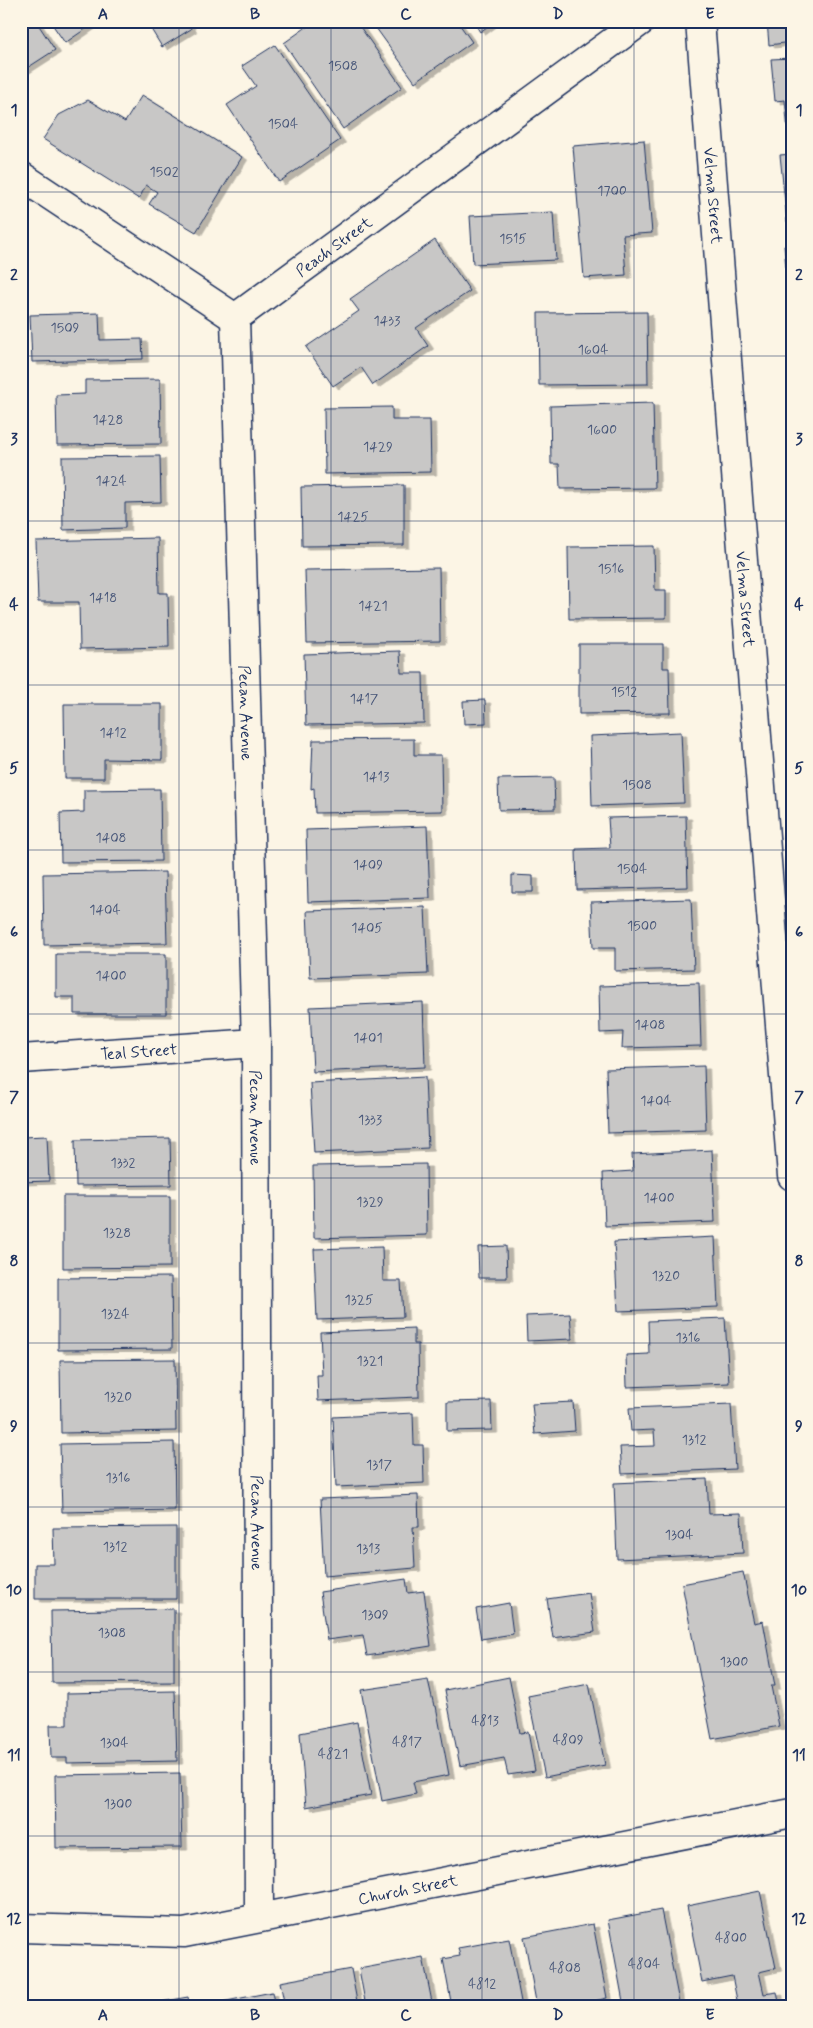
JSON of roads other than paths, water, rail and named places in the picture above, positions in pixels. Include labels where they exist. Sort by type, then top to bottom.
[{"type":"street","name":"Peach Street","points":[[235,318],[641,21]]},
{"type":"street","name":"Velma Street","points":[[700,21],[792,1176]]},
{"type":"street","points":[[21,176],[235,318]]},
{"type":"street","name":"Pecan Avenue","points":[[235,318],[256,1043],[259,1917]]},
{"type":"street","name":"Teal Street","points":[[21,1058],[256,1043]]},
{"type":"street","name":"Church Street","points":[[21,1928],[184,1933],[792,1813]]}]
